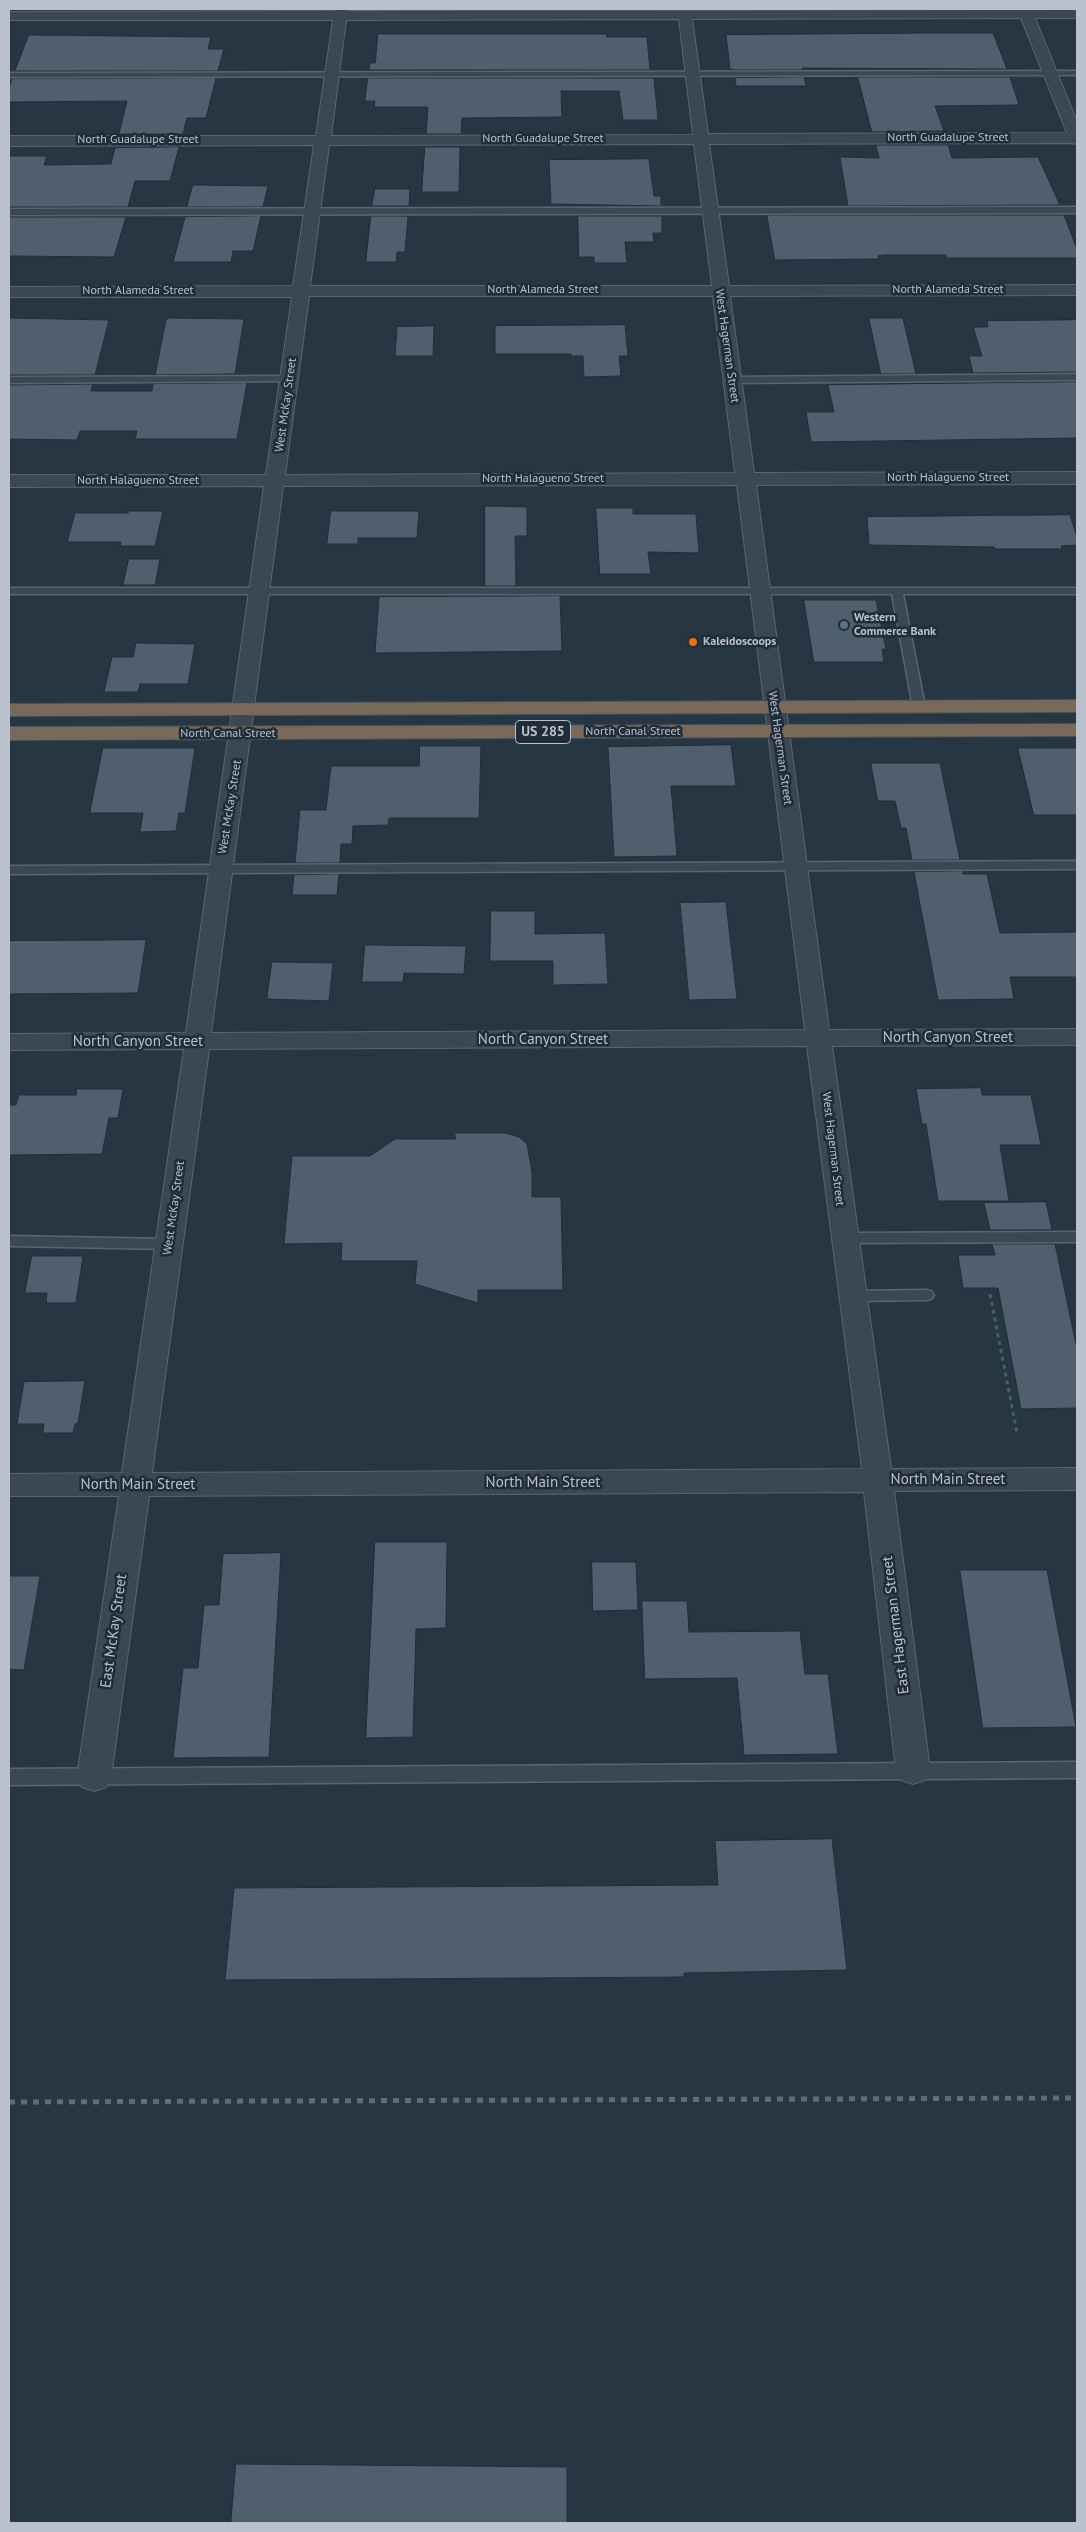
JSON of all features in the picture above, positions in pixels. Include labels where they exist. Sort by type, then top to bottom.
[{"type":"highway","name":"North Canal Street","points":[[9,710],[1077,706]]},
{"type":"highway","name":"North Canal Street","points":[[9,734],[1077,730]]},
{"type":"street","points":[[1025,11],[1077,139]]},
{"type":"street","points":[[9,16],[340,12],[685,15],[1025,11],[1077,14]]},
{"type":"street","name":"West McKay Street","points":[[134,1485],[198,1042],[259,590],[324,140],[340,12]]},
{"type":"street","name":"West Hagerman Street","points":[[685,15],[709,211],[761,590],[774,707],[878,1480]]},
{"type":"street","name":"North Guadalupe Street","points":[[9,141],[1077,139]]},
{"type":"street","name":"North Alameda Street","points":[[9,292],[1077,290]]},
{"type":"street","name":"North Halagueno Street","points":[[9,481],[1077,478]]},
{"type":"street","name":"North Canyon Street","points":[[9,1042],[1077,1037]]},
{"type":"street","name":"North Main Street","points":[[9,1485],[1077,1479]]},
{"type":"street","name":"East Hagerman Street","points":[[878,1480],[913,1770]]},
{"type":"street","name":"East McKay Street","points":[[94,1777],[134,1485]]},
{"type":"lane","points":[[9,75],[1077,73]]},
{"type":"lane","points":[[9,212],[1077,210]]},
{"type":"lane","points":[[732,380],[1077,377]]},
{"type":"lane","points":[[9,380],[290,379]]},
{"type":"lane","points":[[9,591],[1077,591]]},
{"type":"lane","points":[[897,591],[919,707]]},
{"type":"lane","points":[[9,870],[1077,865]]},
{"type":"lane","points":[[844,1238],[1077,1237]]},
{"type":"lane","points":[[9,1241],[168,1244]]},
{"type":"lane","points":[[852,1296],[926,1296]]},
{"type":"lane","points":[[9,1777],[1077,1770]]},
{"type":"path","points":[[990,1294],[1017,1434]]},
{"type":"building","points":[[993,33],[1007,69],[802,68],[802,70],[734,70],[730,69],[726,35]]},
{"type":"building","points":[[378,34],[606,34],[607,37],[647,37],[650,70],[369,70],[370,63],[375,63]]},
{"type":"building","points":[[29,35],[211,37],[208,49],[224,49],[218,71],[15,71]]},
{"type":"building","points":[[804,77],[806,86],[736,86],[735,78]]},
{"type":"building","points":[[858,77],[1010,77],[1019,105],[935,106],[944,131],[872,132]]},
{"type":"building","points":[[216,78],[206,118],[187,118],[183,134],[119,134],[127,101],[9,102],[9,88],[12,79]]},
{"type":"building","points":[[368,78],[654,78],[658,120],[623,120],[619,91],[561,91],[562,117],[462,118],[461,134],[426,134],[428,107],[374,107],[375,101],[365,101]]},
{"type":"building","points":[[876,145],[948,145],[952,158],[1038,157],[1060,205],[848,206],[840,157],[879,158]]},
{"type":"building","points":[[179,147],[170,181],[135,181],[128,207],[9,207],[9,156],[47,156],[44,165],[111,164],[115,148]]},
{"type":"building","points":[[425,147],[460,147],[459,192],[422,192]]},
{"type":"building","points":[[649,159],[654,196],[661,196],[661,206],[551,204],[549,160]]},
{"type":"building","points":[[193,185],[268,186],[263,207],[187,207]]},
{"type":"building","points":[[375,189],[410,189],[409,206],[372,206]]},
{"type":"building","points":[[767,215],[1064,215],[1077,249],[1077,258],[947,258],[946,255],[884,255],[878,256],[879,259],[775,260]]},
{"type":"building","points":[[261,216],[253,251],[233,251],[231,262],[173,262],[185,217]]},
{"type":"building","points":[[371,216],[408,216],[405,252],[397,252],[396,262],[366,262]]},
{"type":"building","points":[[578,216],[662,216],[662,233],[653,233],[654,242],[625,242],[627,263],[594,263],[594,257],[579,257]]},
{"type":"building","points":[[9,217],[126,217],[114,257],[9,256]]},
{"type":"building","points":[[9,318],[109,320],[95,375],[9,375]]},
{"type":"building","points":[[169,318],[244,319],[235,374],[155,375],[166,320]]},
{"type":"building","points":[[869,318],[903,318],[916,374],[881,374]]},
{"type":"building","points":[[1077,320],[1077,372],[973,373],[969,356],[982,356],[973,327],[988,327],[987,321]]},
{"type":"building","points":[[625,325],[628,356],[619,356],[621,376],[584,377],[583,356],[571,356],[571,354],[495,354],[495,326]]},
{"type":"building","points":[[434,326],[433,356],[395,356],[397,327]]},
{"type":"building","points":[[1077,382],[1077,438],[811,442],[806,412],[834,412],[828,385]]},
{"type":"building","points":[[247,383],[237,439],[135,439],[137,431],[80,431],[77,440],[9,439],[9,385],[93,384],[91,391],[152,391],[153,384]]},
{"type":"building","points":[[485,506],[527,507],[527,536],[515,536],[516,586],[485,586]]},
{"type":"building","points":[[596,508],[633,508],[633,514],[696,514],[699,553],[648,552],[651,574],[600,574]]},
{"type":"building","points":[[128,511],[163,511],[155,546],[120,546],[121,542],[67,542],[75,513],[128,513]]},
{"type":"building","points":[[331,511],[419,511],[417,538],[358,538],[358,544],[327,544]]},
{"type":"building","points":[[1070,515],[1077,537],[1077,545],[1061,546],[1062,549],[869,545],[867,517]]},
{"type":"building","points":[[129,559],[160,559],[155,585],[123,585]]},
{"type":"building","points":[[560,596],[562,651],[375,653],[379,597]]},
{"type":"building","name":"Western Commerce Bank","points":[[804,600],[876,600],[886,649],[882,649],[884,662],[814,662]]},
{"type":"building","points":[[136,643],[195,644],[188,684],[140,684],[138,692],[104,692],[112,657],[133,657]]},
{"type":"building","points":[[731,745],[736,786],[671,786],[677,856],[614,857],[608,747]]},
{"type":"building","points":[[420,746],[481,746],[479,818],[389,818],[388,825],[353,826],[352,844],[341,844],[340,863],[295,863],[300,810],[326,810],[331,766],[419,766]]},
{"type":"building","points":[[103,748],[195,748],[185,813],[179,813],[176,831],[140,832],[143,813],[90,813]]},
{"type":"building","points":[[1018,748],[1077,748],[1077,815],[1034,815]]},
{"type":"building","points":[[871,763],[940,763],[960,860],[912,860],[906,828],[901,828],[895,801],[878,801]]},
{"type":"building","points":[[963,871],[963,874],[987,874],[1000,933],[1077,932],[1077,977],[1010,977],[1014,999],[938,1000],[914,872]]},
{"type":"building","points":[[339,874],[337,895],[292,895],[294,875]]},
{"type":"building","points":[[726,902],[737,999],[689,1000],[680,903]]},
{"type":"building","points":[[491,911],[535,911],[535,934],[605,933],[608,984],[553,985],[553,961],[490,961]]},
{"type":"building","points":[[146,940],[138,993],[9,994],[9,941]]},
{"type":"building","points":[[365,945],[466,946],[464,974],[404,973],[403,982],[362,982]]},
{"type":"building","points":[[272,962],[333,963],[329,1001],[267,999]]},
{"type":"building","points":[[981,1088],[982,1095],[1031,1095],[1041,1145],[1000,1145],[1009,1201],[938,1201],[926,1124],[922,1124],[916,1089]]},
{"type":"building","points":[[77,1089],[123,1089],[118,1118],[109,1118],[102,1154],[9,1155],[9,1105],[16,1105],[19,1095],[76,1095]]},
{"type":"building","points":[[455,1133],[505,1133],[519,1137],[527,1144],[532,1172],[532,1197],[561,1197],[563,1290],[478,1290],[478,1303],[415,1284],[417,1261],[341,1261],[342,1243],[284,1244],[292,1156],[370,1156],[395,1139],[455,1139]]},
{"type":"building","points":[[1046,1202],[1052,1230],[990,1230],[984,1203]]},
{"type":"building","points":[[992,1244],[1055,1244],[1077,1349],[1077,1408],[1021,1409],[998,1288],[963,1288],[958,1255],[995,1255]]},
{"type":"building","points":[[32,1256],[83,1256],[76,1303],[46,1303],[47,1293],[25,1293]]},
{"type":"building","points":[[85,1381],[78,1423],[75,1424],[73,1433],[43,1433],[44,1424],[17,1424],[24,1382]]},
{"type":"building","points":[[375,1542],[447,1542],[446,1628],[416,1629],[413,1737],[366,1738]]},
{"type":"building","points":[[281,1553],[269,1757],[173,1758],[183,1668],[198,1668],[204,1605],[219,1605],[223,1554]]},
{"type":"building","points":[[592,1562],[636,1562],[638,1610],[593,1611]]},
{"type":"building","points":[[960,1570],[1047,1570],[1076,1727],[983,1728]]},
{"type":"building","points":[[9,1576],[40,1576],[24,1670],[9,1669]]},
{"type":"building","points":[[642,1601],[687,1601],[689,1632],[800,1631],[805,1674],[828,1674],[838,1754],[744,1755],[737,1678],[645,1679]]},
{"type":"building","points":[[832,1839],[847,1970],[684,1973],[684,1977],[225,1980],[234,1888],[718,1885],[715,1841]]},
{"type":"building","points":[[236,2464],[567,2467],[567,2523],[231,2523]]},
{"type":"railway","points":[[9,2102],[1077,2098]]},
{"type":"place","name":"Western Commerce Bank","points":[[844,625]]},
{"type":"place","name":"Kaleidoscoops","points":[[693,642]]}]
